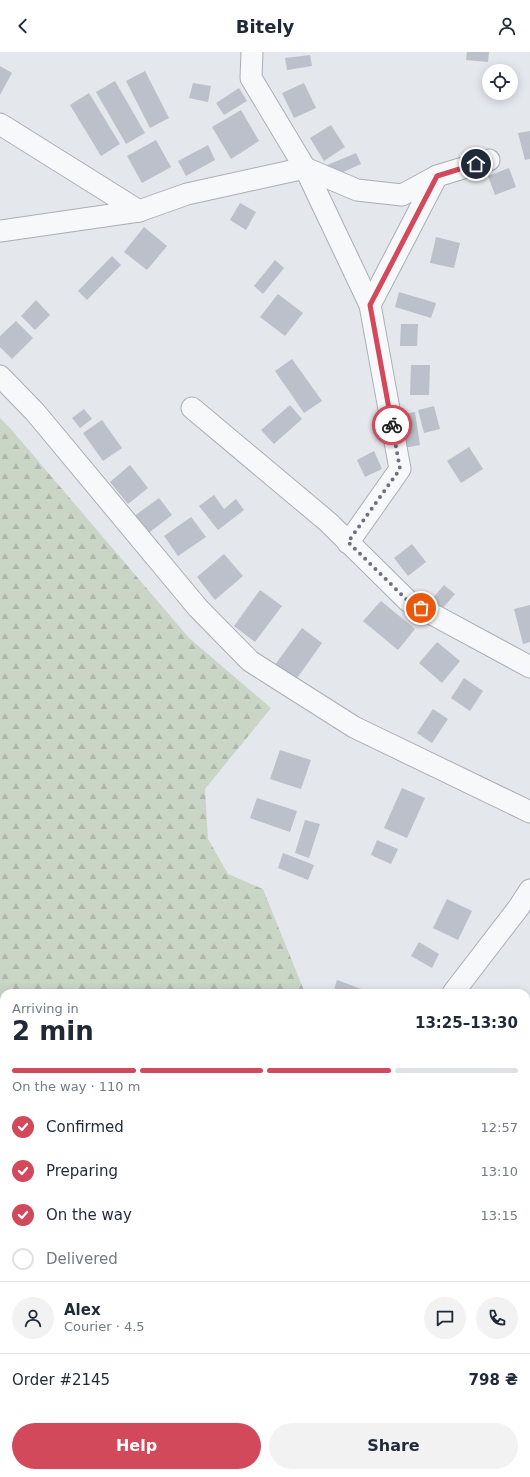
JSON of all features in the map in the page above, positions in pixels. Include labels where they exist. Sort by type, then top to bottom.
[{"type":"street","points":[[252,52],[251,78],[305,168],[370,305],[400,469],[348,542]]},
{"type":"street","points":[[0,124],[139,211]]},
{"type":"street","points":[[0,231],[139,211],[187,194],[305,168],[357,190],[402,195],[437,176],[489,160]]},
{"type":"street","points":[[370,305],[437,176]]},
{"type":"street","points":[[0,376],[36,412],[198,608],[250,661],[354,727],[530,812]]},
{"type":"street","points":[[192,408],[328,522],[408,601],[530,667]]},
{"type":"street","points":[[456,989],[530,890]]},
{"type":"green space","points":[[0,418],[189,638],[271,708],[205,789],[208,839],[228,874],[263,889],[303,989],[0,989]]},
{"type":"building","points":[[467,52],[489,52],[488,62],[466,60]]},
{"type":"building","points":[[310,55],[312,66],[287,70],[285,58]]},
{"type":"building","points":[[0,66],[12,73],[0,95]]},
{"type":"building","points":[[145,71],[169,118],[150,128],[126,81]]},
{"type":"building","points":[[115,81],[145,133],[126,144],[96,92]]},
{"type":"building","points":[[193,83],[211,86],[208,102],[189,98]]},
{"type":"building","points":[[304,83],[316,108],[294,118],[282,93]]},
{"type":"building","points":[[239,88],[247,101],[224,115],[216,103]]},
{"type":"building","points":[[89,93],[120,144],[101,156],[70,105]]},
{"type":"building","points":[[241,110],[259,141],[231,159],[212,127]]},
{"type":"building","points":[[331,125],[345,147],[324,161],[310,138]]},
{"type":"building","points":[[530,131],[530,159],[525,160],[518,133]]},
{"type":"building","points":[[156,140],[171,167],[142,183],[127,156]]},
{"type":"building","points":[[208,145],[215,160],[186,176],[178,161]]},
{"type":"building","points":[[356,153],[361,164],[330,178],[325,166]]},
{"type":"building","points":[[509,168],[516,187],[495,195],[488,176]]},
{"type":"building","points":[[240,203],[256,212],[246,230],[230,220]]},
{"type":"building","points":[[144,227],[167,246],[147,270],[124,252]]},
{"type":"building","points":[[436,237],[460,243],[454,268],[430,263]]},
{"type":"building","points":[[112,256],[121,265],[87,300],[78,291]]},
{"type":"building","points":[[275,260],[284,268],[263,294],[254,286]]},
{"type":"building","points":[[399,292],[436,303],[431,318],[395,307]]},
{"type":"building","points":[[278,294],[303,313],[285,336],[260,317]]},
{"type":"building","points":[[36,300],[50,315],[35,330],[21,316]]},
{"type":"building","points":[[16,321],[33,338],[12,359],[0,347],[0,336]]},
{"type":"building","points":[[401,324],[418,324],[417,346],[400,346]]},
{"type":"building","points":[[292,359],[322,401],[304,413],[275,371]]},
{"type":"building","points":[[411,365],[430,365],[429,395],[410,395]]},
{"type":"building","points":[[290,405],[302,419],[274,444],[261,430]]},
{"type":"building","points":[[434,406],[440,429],[424,433],[418,410]]},
{"type":"building","points":[[84,409],[92,419],[80,428],[72,418]]},
{"type":"building","points":[[415,412],[420,445],[404,448],[398,415]]},
{"type":"building","points":[[102,420],[122,448],[103,461],[83,433]]},
{"type":"building","points":[[469,447],[483,469],[461,483],[447,461]]},
{"type":"building","points":[[374,451],[382,469],[365,477],[357,460]]},
{"type":"building","points":[[130,465],[148,488],[128,504],[110,482]]},
{"type":"building","points":[[214,495],[224,509],[236,499],[244,510],[218,530],[199,506]]},
{"type":"building","points":[[159,498],[172,515],[146,535],[133,517]]},
{"type":"building","points":[[191,517],[206,537],[178,556],[164,536]]},
{"type":"building","points":[[412,544],[426,562],[408,576],[394,558]]},
{"type":"building","points":[[224,554],[243,576],[215,600],[197,577]]},
{"type":"building","points":[[444,585],[455,594],[443,608],[432,599]]},
{"type":"building","points":[[260,590],[282,606],[255,642],[234,626]]},
{"type":"building","points":[[381,601],[415,629],[398,650],[363,621]]},
{"type":"building","points":[[530,605],[530,642],[523,644],[514,609]]},
{"type":"building","points":[[302,628],[322,643],[295,681],[274,666]]},
{"type":"building","points":[[437,642],[460,661],[442,683],[419,663]]},
{"type":"building","points":[[464,678],[483,691],[470,711],[451,698]]},
{"type":"building","points":[[433,709],[448,719],[432,743],[417,733]]},
{"type":"building","points":[[280,750],[311,760],[301,789],[270,779]]},
{"type":"building","points":[[402,788],[425,798],[407,838],[384,828]]},
{"type":"building","points":[[257,798],[297,811],[290,832],[250,818]]},
{"type":"building","points":[[305,820],[320,824],[309,858],[295,853]]},
{"type":"building","points":[[377,840],[398,849],[391,864],[371,855]]},
{"type":"building","points":[[283,853],[314,865],[308,880],[278,868]]},
{"type":"building","points":[[447,899],[472,911],[458,940],[433,928]]},
{"type":"building","points":[[419,942],[439,954],[432,968],[411,956]]},
{"type":"building","points":[[337,980],[362,989],[334,989]]},
{"type":"way so far","points":[[392,425],[400,469],[348,542],[408,601],[421,608]]},
{"type":"route","points":[[392,425],[370,305],[437,176],[476,164]]}]
